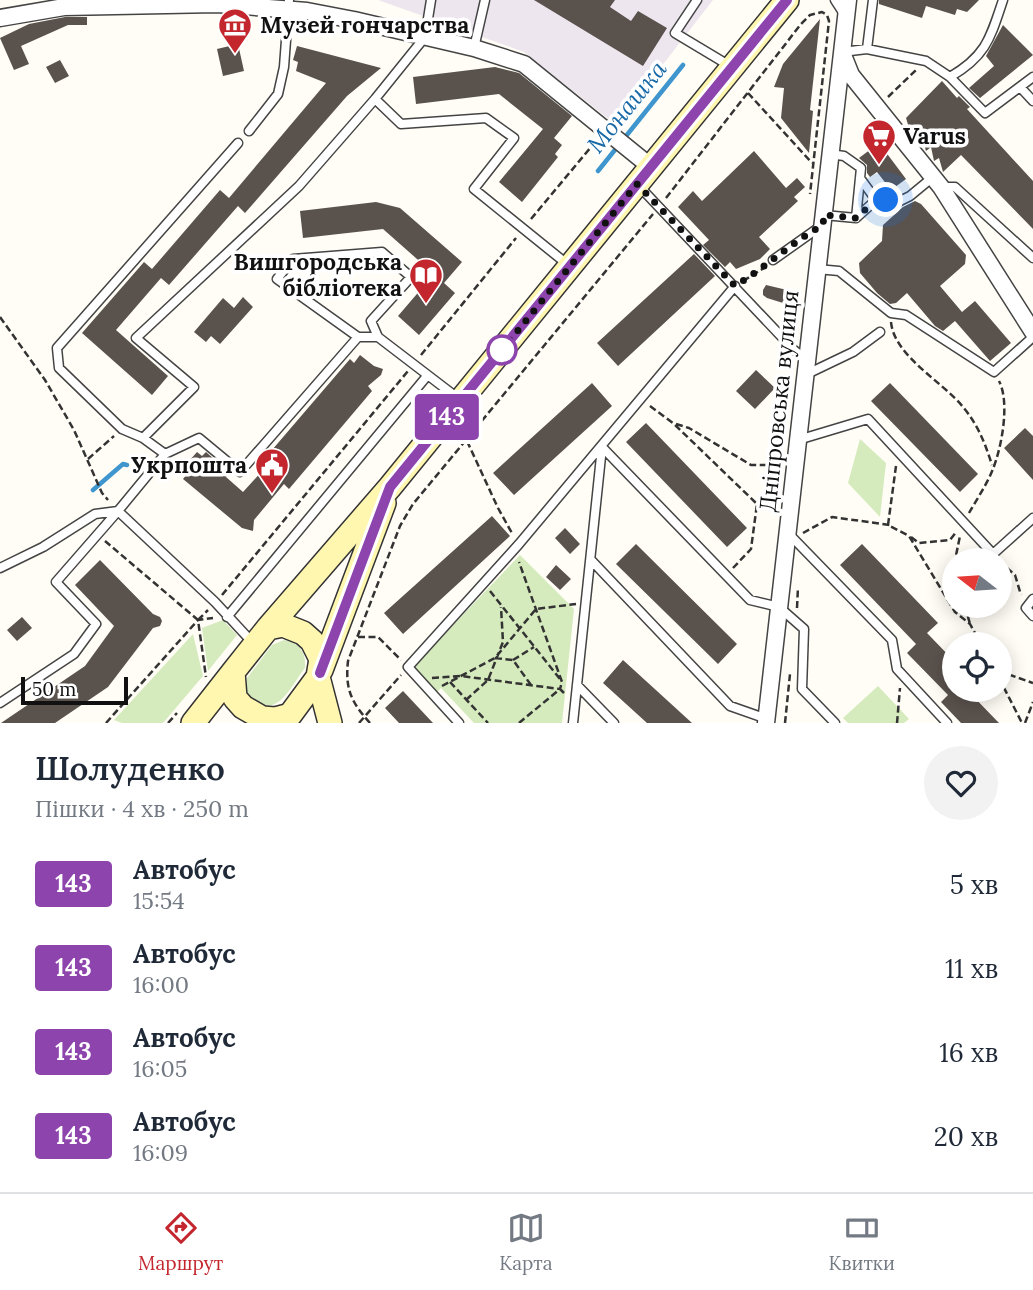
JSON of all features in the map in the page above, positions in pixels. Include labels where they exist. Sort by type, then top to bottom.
[{"type":"main road","points":[[193,723],[261,637],[390,487],[787,0]]},
{"type":"main road","points":[[283,718],[319,675],[390,487]]},
{"type":"main road","points":[[261,637],[283,625],[303,634],[318,651],[321,659],[319,675],[330,723]]},
{"type":"main road","points":[[233,672],[235,698],[243,707],[262,718],[319,723]]},
{"type":"street","name":"Дніпровська вулиця","points":[[766,721],[779,607],[794,534],[798,440],[848,0]]},
{"type":"street","points":[[0,18],[64,7],[157,3],[308,6],[354,20],[474,48],[524,64],[618,140],[644,175]]},
{"type":"street","points":[[842,52],[851,75],[937,182],[1033,331]]},
{"type":"lane","points":[[144,438],[194,387],[136,338],[299,186],[375,99],[425,37],[431,0]]},
{"type":"lane","points":[[474,48],[485,0]]},
{"type":"lane","points":[[697,0],[674,33],[733,67]]},
{"type":"lane","points":[[835,0],[846,17]]},
{"type":"lane","points":[[867,49],[873,0]]},
{"type":"lane","points":[[950,77],[970,65],[988,43],[1003,0]]},
{"type":"lane","points":[[249,131],[278,94],[284,67],[289,5]]},
{"type":"lane","points":[[842,52],[867,49],[926,61],[950,77],[985,113],[1033,77]]},
{"type":"lane","points":[[1020,87],[1033,101]]},
{"type":"lane","points":[[375,99],[401,124],[486,118],[514,138],[474,189],[570,266]]},
{"type":"lane","points":[[165,454],[144,438],[122,429],[59,368],[57,348],[238,143]]},
{"type":"lane","points":[[830,154],[844,156],[861,168],[856,218]]},
{"type":"lane","points":[[644,175],[660,205],[806,367],[853,352],[880,332]]},
{"type":"lane","points":[[860,178],[876,200]]},
{"type":"lane","points":[[774,260],[823,220],[856,218],[876,200],[896,202],[937,182],[955,187],[1033,258]]},
{"type":"lane","points":[[378,337],[358,337],[277,279],[293,259],[382,252],[411,277],[371,321],[378,337],[461,400]]},
{"type":"lane","points":[[817,269],[839,271],[891,313],[906,315],[994,372],[1033,337]]},
{"type":"lane","points":[[459,723],[408,667],[602,447],[735,286]]},
{"type":"lane","points":[[0,703],[74,654],[96,624],[56,582],[165,454],[199,438],[240,472],[358,337]]},
{"type":"lane","points":[[227,617],[427,376]]},
{"type":"lane","points":[[798,440],[868,419],[993,554],[1033,518]]},
{"type":"lane","points":[[573,723],[602,447]]},
{"type":"lane","points":[[602,447],[750,600],[779,607],[804,629],[802,689],[835,723]]},
{"type":"lane","points":[[118,511],[227,617],[261,637]]},
{"type":"lane","points":[[0,568],[43,547],[95,514],[118,511]]},
{"type":"lane","points":[[794,534],[892,640],[897,669],[947,723]]},
{"type":"lane","points":[[592,561],[730,706],[766,721]]},
{"type":"lane","points":[[1033,599],[1026,608],[1033,616]]},
{"type":"lane","points":[[577,685],[614,723]]},
{"type":"path","points":[[370,723],[359,710],[346,682],[348,661],[400,526],[413,505],[660,205],[810,15],[822,12],[827,15],[828,28],[809,203]]},
{"type":"path","points":[[896,89],[926,61]]},
{"type":"path","points":[[748,93],[812,163]]},
{"type":"path","points":[[106,723],[215,603],[523,229],[618,140]]},
{"type":"path","points":[[735,286],[774,260]]},
{"type":"path","points":[[891,313],[892,331],[900,346],[962,406],[980,430],[993,468]]},
{"type":"path","points":[[0,317],[45,380],[88,459],[102,493]]},
{"type":"path","points":[[794,534],[832,517],[888,525],[919,543],[950,540],[964,523],[993,468],[1004,418],[1003,390],[994,372]]},
{"type":"path","points":[[641,399],[673,423],[757,504],[751,550],[726,575]]},
{"type":"path","points":[[673,423],[689,428],[751,466],[782,465]]},
{"type":"path","points":[[88,459],[122,429]]},
{"type":"path","points":[[466,440],[516,547],[562,682],[560,689],[519,723]]},
{"type":"path","points":[[888,525],[897,451]]},
{"type":"path","points":[[957,548],[964,523]]},
{"type":"path","points":[[97,534],[198,620],[206,677]]},
{"type":"path","points":[[909,536],[955,612],[970,624]]},
{"type":"path","points":[[1012,572],[1026,608]]},
{"type":"path","points":[[483,584],[520,626],[562,682]]},
{"type":"path","points":[[430,691],[495,658],[536,609],[586,603]]},
{"type":"path","points":[[466,700],[488,680],[503,642],[501,604]]},
{"type":"path","points":[[198,620],[227,617]]},
{"type":"path","points":[[968,618],[974,632]]},
{"type":"path","points":[[357,637],[378,637],[408,667],[359,723]]},
{"type":"path","points":[[495,658],[513,660],[535,647]]},
{"type":"path","points":[[513,660],[531,685]]},
{"type":"path","points":[[897,669],[901,691],[897,723]]},
{"type":"path","points":[[420,680],[461,676],[560,689],[575,703]]},
{"type":"path","points":[[1012,676],[1033,683]]},
{"type":"path","points":[[450,682],[488,723]]},
{"type":"path","points":[[1012,701],[1024,723]]},
{"type":"path","points":[[1024,723],[1033,702]]},
{"type":"shaded area","points":[[378,0],[713,0],[616,125],[524,52]]},
{"type":"green space","points":[[860,439],[886,463],[880,517],[848,483]]},
{"type":"green space","points":[[520,555],[574,609],[562,723],[474,723],[441,688],[436,693],[413,667]]},
{"type":"green space","points":[[223,620],[237,635],[208,671],[202,628]]},
{"type":"green space","points":[[193,634],[203,676],[163,723],[122,723],[114,720]]},
{"type":"green space","points":[[284,640],[301,649],[305,668],[281,700],[266,706],[257,703],[247,696],[247,678],[272,645]]},
{"type":"green space","points":[[878,686],[909,719],[904,723],[848,723],[843,718]]},
{"type":"building","points":[[534,0],[615,0],[610,7],[631,21],[638,11],[667,28],[643,66]]},
{"type":"building","points":[[879,0],[979,0],[967,12],[957,9],[955,15],[926,6],[922,18],[879,4]]},
{"type":"building","points":[[65,17],[87,17],[87,25],[68,25],[21,46],[29,64],[14,70],[0,38],[29,24]]},
{"type":"building","points":[[820,19],[810,110],[813,111],[809,153],[781,118],[784,88],[774,87],[783,64]]},
{"type":"building","points":[[1003,25],[1033,55],[980,98],[969,88],[994,66],[986,56]]},
{"type":"building","points":[[238,44],[244,71],[223,76],[217,49]]},
{"type":"building","points":[[297,46],[381,68],[347,96],[245,213],[238,206],[169,285],[161,278],[116,330],[168,376],[152,395],[82,333],[144,262],[152,269],[220,190],[229,198],[326,83],[296,71],[298,62],[293,60]]},
{"type":"building","points":[[60,60],[69,76],[55,83],[46,67]]},
{"type":"building","points":[[495,67],[519,73],[572,116],[554,138],[562,145],[555,154],[558,157],[522,202],[499,182],[543,129],[499,94],[416,104],[413,77]]},
{"type":"building","points":[[942,81],[957,98],[959,96],[970,107],[967,109],[1033,181],[1033,229],[961,155],[943,172],[939,158],[934,161],[931,147],[926,151],[922,137],[917,141],[914,127],[910,131],[906,118]]},
{"type":"building","name":"Varus","points":[[879,143],[906,179],[891,190],[877,172],[870,177],[867,165],[859,158]]},
{"type":"building","points":[[754,151],[786,188],[797,178],[805,187],[794,197],[798,201],[759,237],[770,249],[760,259],[736,269],[730,262],[725,267],[703,245],[709,240],[678,207],[693,191],[702,201]]},
{"type":"building","points":[[915,201],[921,204],[966,255],[965,264],[940,286],[962,312],[975,301],[1011,343],[990,361],[955,321],[943,331],[935,326],[907,293],[896,303],[890,304],[860,273],[859,263],[882,241],[883,225],[903,207]]},
{"type":"building","points":[[376,202],[400,208],[462,262],[444,283],[455,293],[419,335],[398,316],[434,274],[383,229],[303,238],[300,211]]},
{"type":"building","points":[[694,254],[715,276],[618,366],[597,343]]},
{"type":"building","points":[[766,285],[791,293],[788,303],[763,295]]},
{"type":"building","points":[[243,297],[253,307],[220,344],[211,336],[206,342],[194,332],[223,298],[234,308]]},
{"type":"building","points":[[360,355],[374,366],[383,369],[381,375],[368,386],[372,391],[289,489],[284,484],[254,520],[253,531],[242,528],[183,479],[187,474],[182,469],[197,452],[202,456],[206,452],[230,473],[226,477],[243,492],[265,468],[260,464],[350,359],[354,363]]},
{"type":"building","points":[[756,370],[775,388],[755,409],[736,391]]},
{"type":"building","points":[[592,383],[612,406],[514,495],[493,473]]},
{"type":"building","points":[[890,383],[978,474],[960,492],[871,401]]},
{"type":"building","points":[[646,423],[747,528],[727,547],[626,442]]},
{"type":"building","points":[[1025,428],[1033,436],[1033,480],[1004,448]]},
{"type":"building","points":[[492,516],[510,536],[403,634],[384,613]]},
{"type":"building","points":[[565,528],[580,544],[570,554],[555,538]]},
{"type":"building","points":[[636,544],[737,644],[718,664],[616,564]]},
{"type":"building","points":[[862,544],[938,623],[927,633],[942,649],[942,689],[907,653],[916,644],[840,565]]},
{"type":"building","points":[[100,560],[153,614],[160,617],[160,626],[153,628],[108,687],[55,723],[1,723],[85,666],[114,626],[75,585]]},
{"type":"building","points":[[556,565],[571,579],[560,590],[546,577]]},
{"type":"building","points":[[22,617],[32,628],[17,641],[7,630]]},
{"type":"building","points":[[623,660],[692,723],[647,723],[603,683]]},
{"type":"building","points":[[403,691],[433,723],[399,723],[385,708]]},
{"type":"building","points":[[941,702],[979,702],[999,723],[961,723]]},
{"type":"waterway","name":"Монашка","points":[[598,171],[683,65]]},
{"type":"waterway","points":[[93,490],[123,464],[127,465]]},
{"type":"bus line","name":"143","points":[[320,673],[390,487],[787,0]]},
{"type":"place","name":"Музей гончарства","points":[[235,55]]},
{"type":"place","name":"Varus","points":[[879,166]]},
{"type":"place","name":"Вишгородська бібліотека","points":[[426,305]]},
{"type":"place","name":"Укрпошта","points":[[272,495]]},
{"type":"route","points":[[502,350],[637,184],[735,286],[823,225],[824,215],[856,218],[876,200],[886,200]]}]
